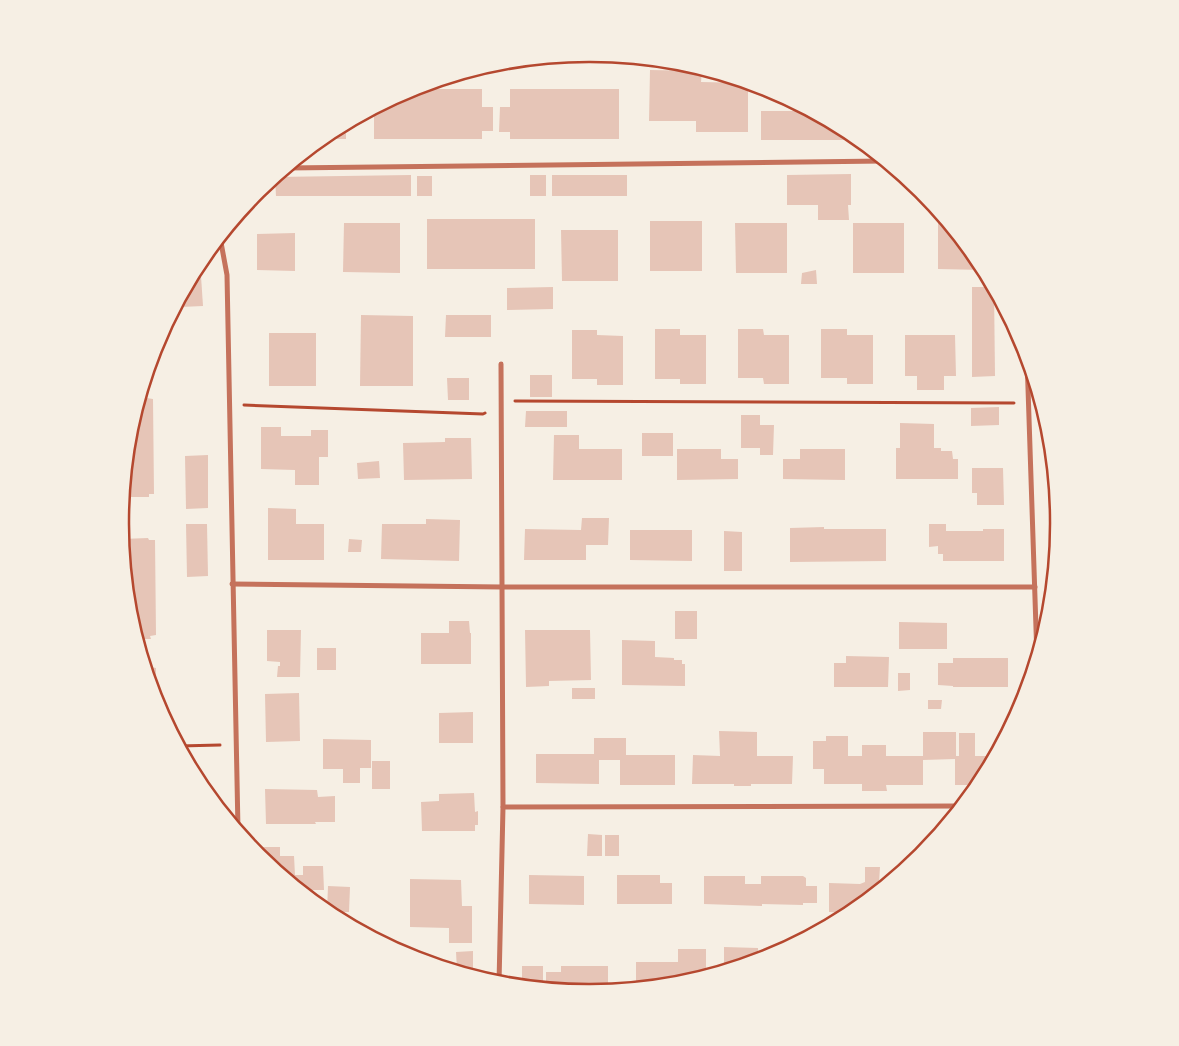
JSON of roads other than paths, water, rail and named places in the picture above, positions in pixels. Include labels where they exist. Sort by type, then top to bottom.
[{"type":"street","points":[[297,168],[874,161]]},
{"type":"street","points":[[222,246],[227,275],[238,820]]},
{"type":"street","points":[[499,975],[503,807],[501,364]]},
{"type":"street","points":[[1027,380],[1036,633]]},
{"type":"street","points":[[232,584],[502,587],[1035,587]]},
{"type":"street","points":[[503,807],[953,806]]}]
